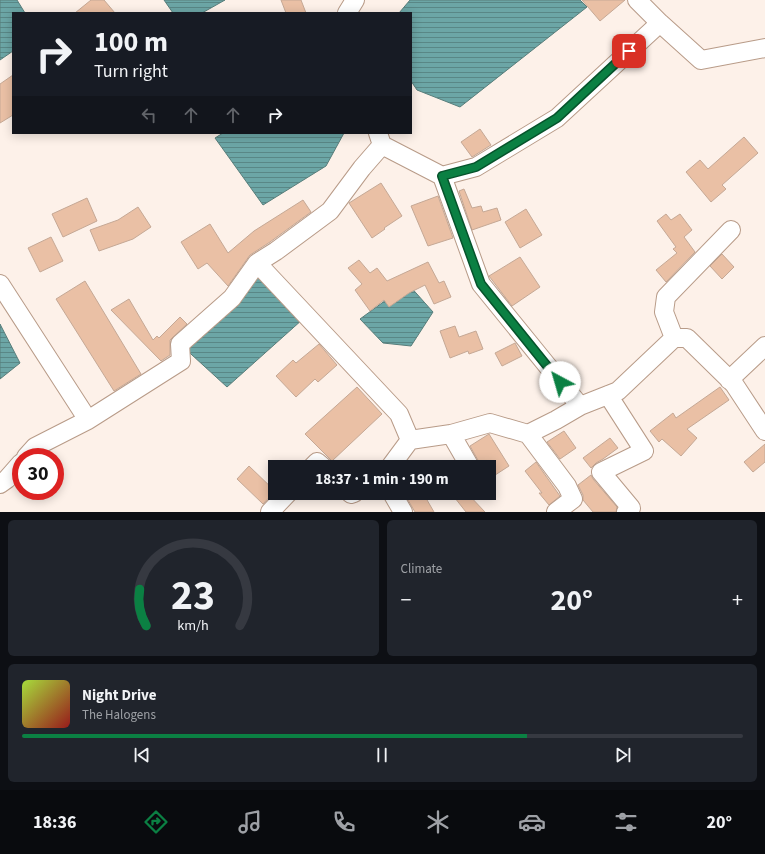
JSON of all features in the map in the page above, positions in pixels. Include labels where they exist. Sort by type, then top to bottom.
[{"type":"street","points":[[348,12],[355,0]]},
{"type":"street","points":[[637,0],[701,60],[765,48]]},
{"type":"street","points":[[442,176],[476,167],[557,118],[660,22]]},
{"type":"street","points":[[34,448],[88,420],[181,361],[180,344],[232,298],[257,263],[276,251],[330,211],[362,168],[380,139],[442,176],[481,284],[580,406]]},
{"type":"street","points":[[674,338],[664,312],[666,297],[731,230]]},
{"type":"street","points":[[257,263],[399,414],[410,440]]},
{"type":"street","points":[[0,284],[88,420]]},
{"type":"street","points":[[528,434],[580,406],[618,391],[674,338],[687,338],[734,384],[765,432]]},
{"type":"street","points":[[729,380],[765,346]]},
{"type":"street","points":[[608,395],[644,451],[601,472],[631,508],[626,512]]},
{"type":"street","points":[[395,460],[410,440],[451,434],[490,423],[528,434],[567,486],[573,499],[556,512]]},
{"type":"street","points":[[451,434],[466,460]]},
{"type":"street","points":[[0,484],[12,473]]},
{"type":"street","points":[[270,512],[281,500]]},
{"type":"street","points":[[396,500],[403,512]]},
{"type":"water","points":[[0,0],[17,0],[24,12],[12,12],[12,52],[0,60]]},
{"type":"water","points":[[164,0],[225,0],[204,12],[172,12]]},
{"type":"water","points":[[410,0],[580,0],[587,7],[460,107],[417,90],[412,82],[412,12],[400,12]]},
{"type":"water","points":[[221,134],[343,134],[326,166],[263,205],[215,138]]},
{"type":"water","points":[[249,263],[303,319],[227,387],[180,344],[232,298]]},
{"type":"water","points":[[408,284],[433,312],[411,346],[383,343],[360,319]]},
{"type":"water","points":[[0,324],[20,363],[0,379]]},
{"type":"building","points":[[91,0],[104,0],[114,12],[76,12]]},
{"type":"building","points":[[281,0],[301,0],[306,12],[286,12]]},
{"type":"building","points":[[582,0],[625,0],[600,21]]},
{"type":"building","points":[[12,76],[12,116],[0,123],[0,84]]},
{"type":"building","points":[[480,129],[491,145],[472,157],[461,142]]},
{"type":"building","points":[[744,137],[758,153],[722,185],[726,189],[711,202],[686,172],[700,160],[708,169]]},
{"type":"building","points":[[381,183],[402,216],[372,238],[349,203]]},
{"type":"building","points":[[464,189],[472,208],[481,206],[483,212],[497,208],[501,220],[472,230],[459,191]]},
{"type":"building","points":[[438,196],[453,238],[428,246],[411,206]]},
{"type":"building","points":[[87,198],[97,221],[63,237],[52,214]]},
{"type":"building","points":[[303,200],[311,212],[250,255],[228,286],[207,263],[198,269],[181,242],[210,224],[228,253],[254,231]]},
{"type":"building","points":[[138,207],[151,227],[133,239],[99,251],[90,230],[118,220]]},
{"type":"building","points":[[526,209],[542,235],[520,248],[505,222]]},
{"type":"building","points":[[666,214],[671,220],[680,214],[692,230],[684,237],[695,252],[666,282],[656,270],[677,253],[673,249],[676,247],[657,221]]},
{"type":"building","points":[[51,237],[63,261],[40,272],[28,248]]},
{"type":"building","points":[[722,254],[734,267],[722,279],[710,266]]},
{"type":"building","points":[[520,257],[540,287],[512,306],[489,276]]},
{"type":"building","points":[[359,260],[370,273],[377,268],[387,281],[428,262],[439,283],[444,281],[451,297],[434,304],[425,285],[409,293],[389,307],[384,300],[370,311],[355,290],[362,284],[348,268]]},
{"type":"building","points":[[85,281],[141,374],[114,391],[56,299]]},
{"type":"building","points":[[129,299],[153,340],[157,336],[159,338],[180,317],[187,324],[170,340],[170,355],[161,361],[111,310]]},
{"type":"building","points":[[455,326],[459,337],[476,331],[483,349],[469,354],[468,351],[450,358],[440,331]]},
{"type":"building","points":[[515,343],[522,356],[502,366],[495,353]]},
{"type":"building","points":[[319,344],[337,365],[318,382],[315,379],[296,397],[276,376],[293,360],[296,363]]},
{"type":"building","points":[[357,387],[382,414],[333,460],[331,460],[305,434]]},
{"type":"building","points":[[720,387],[729,400],[687,429],[697,438],[681,456],[662,439],[659,442],[650,431],[673,413],[676,418]]},
{"type":"building","points":[[564,431],[576,448],[560,459],[547,442]]},
{"type":"building","points":[[489,434],[509,466],[496,474],[496,460],[478,460],[470,446]]},
{"type":"building","points":[[610,438],[618,448],[591,468],[583,458]]},
{"type":"building","points":[[765,444],[765,462],[753,472],[744,462]]},
{"type":"building","points":[[536,462],[560,496],[549,505],[539,493],[542,493],[525,471]]},
{"type":"building","points":[[249,466],[268,484],[268,499],[263,504],[237,479]]},
{"type":"building","points":[[591,475],[617,507],[616,512],[593,512],[583,500],[583,495],[578,485]]},
{"type":"building","points":[[408,500],[427,500],[434,512],[415,512]]},
{"type":"building","points":[[457,500],[474,500],[485,512],[466,512]]},
{"type":"route","points":[[560,382],[481,284],[442,176],[476,167],[557,118],[629,51]]}]
